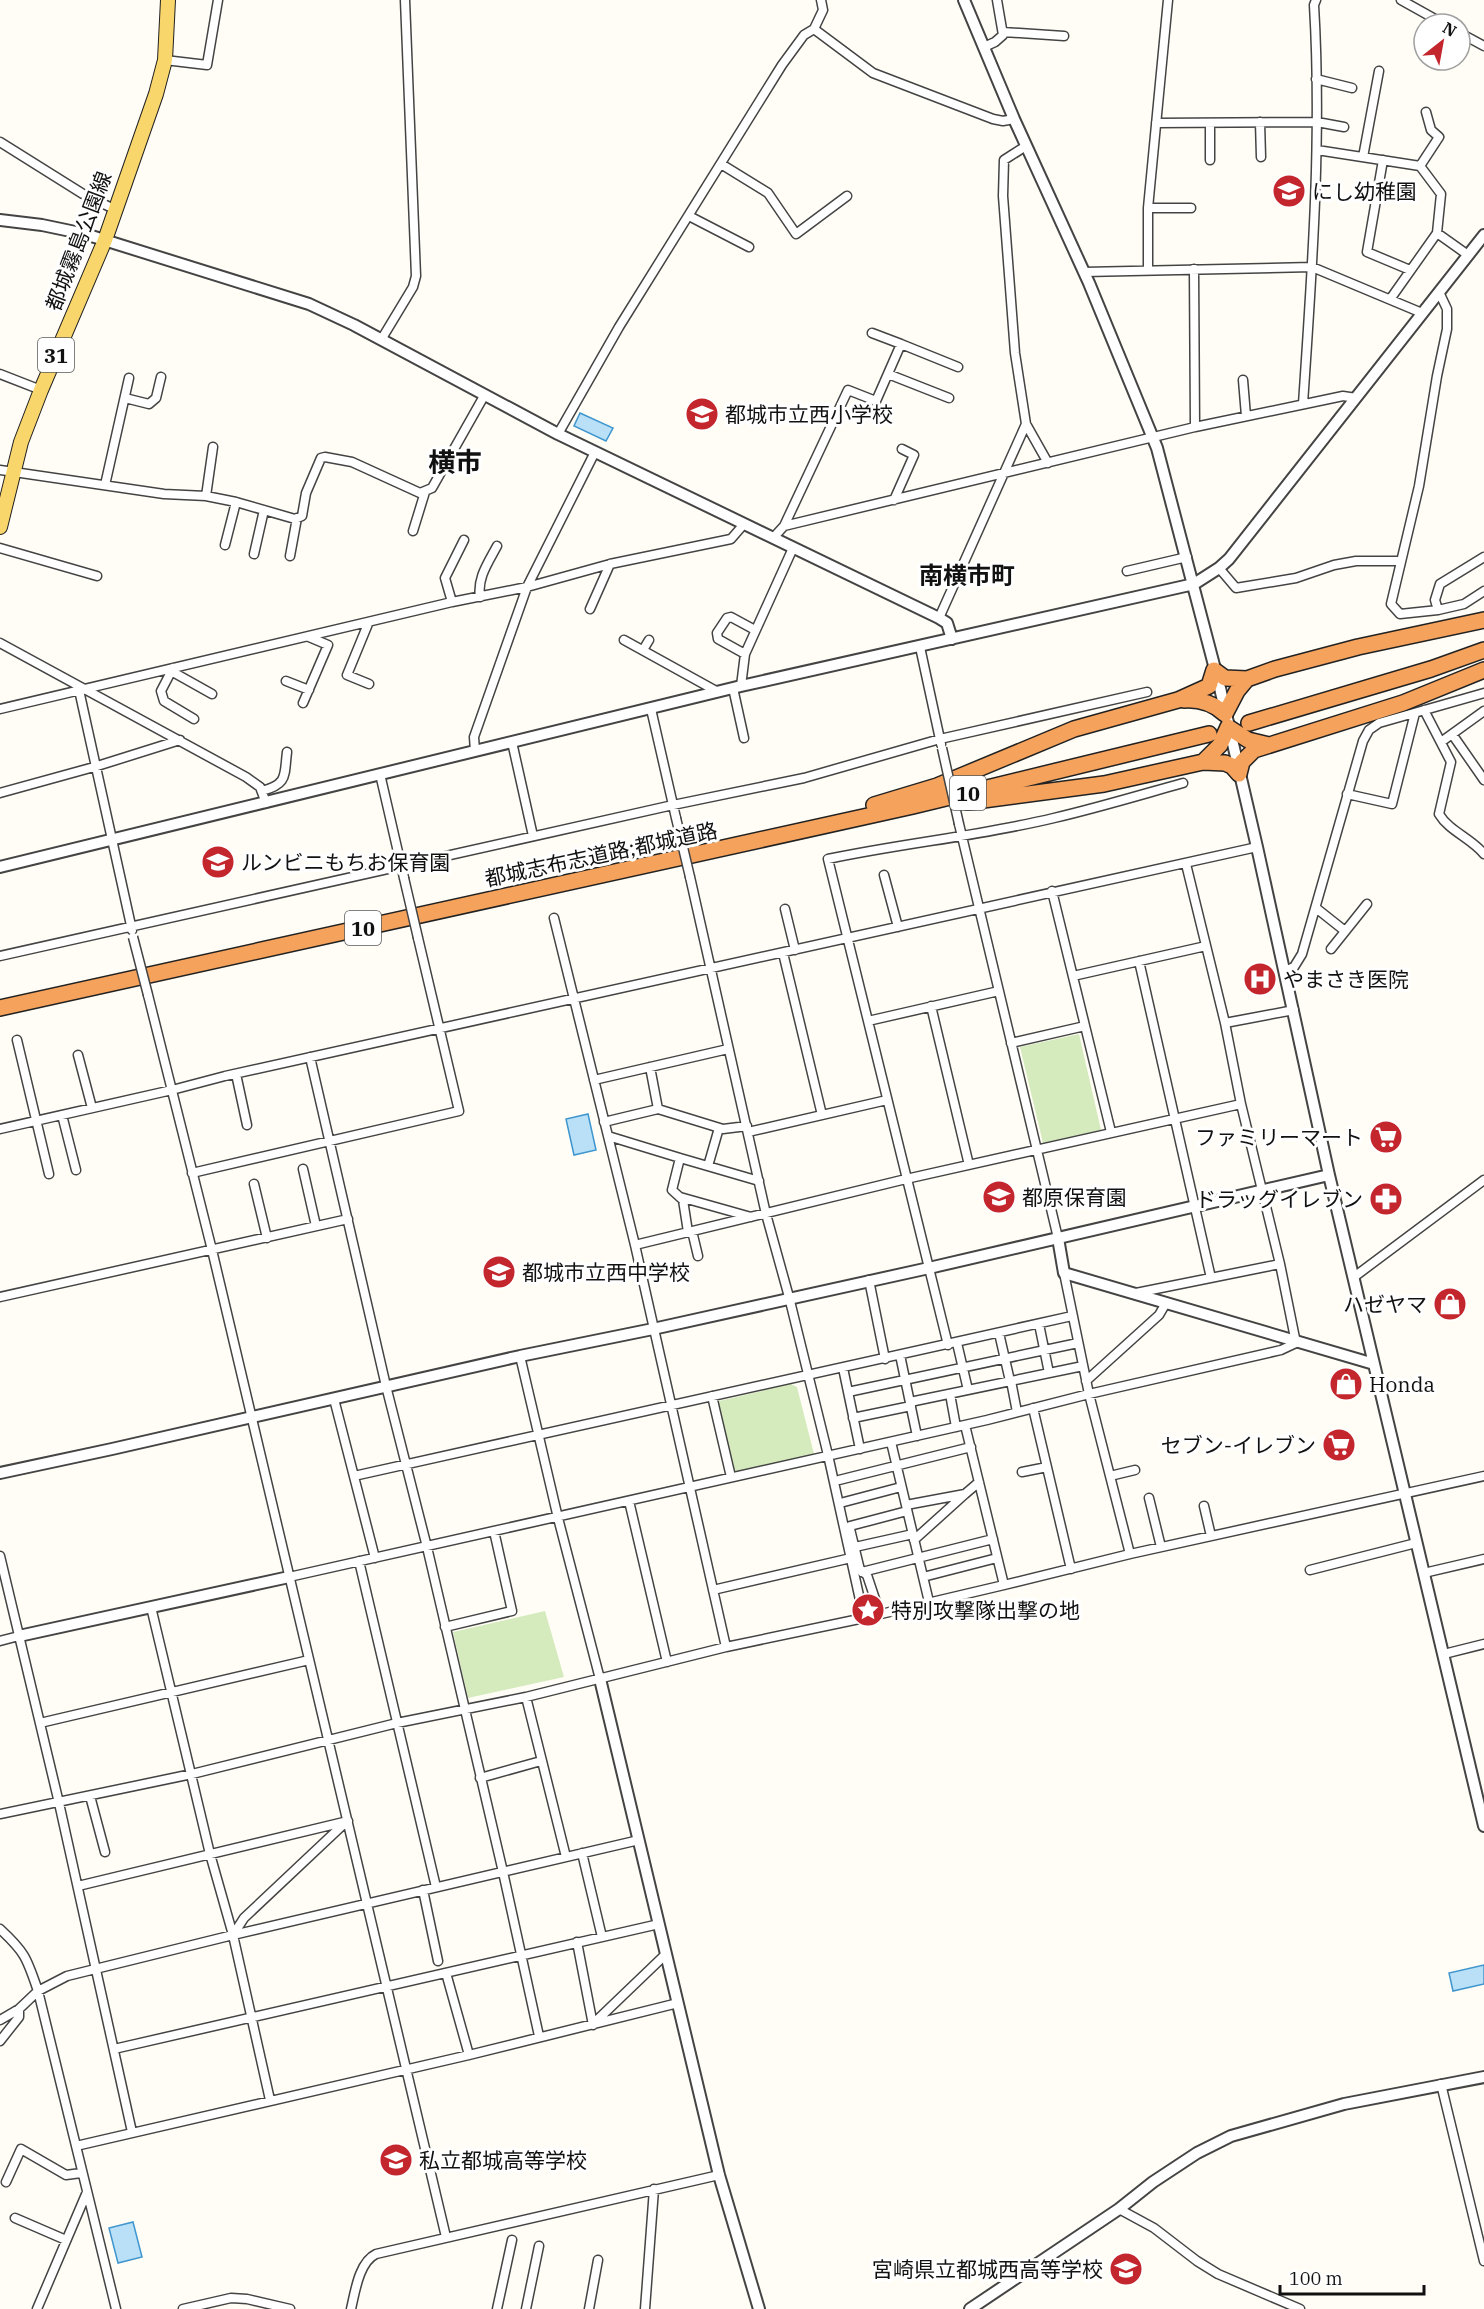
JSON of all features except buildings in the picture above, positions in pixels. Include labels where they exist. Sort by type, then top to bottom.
[{"type":"highway","points":[[727,847],[937,786],[1074,729],[1178,700],[1209,686],[1214,670],[1225,678],[1246,679],[1358,647],[1484,620]]},
{"type":"highway","points":[[1249,723],[1431,669],[1484,650]]},
{"type":"highway","points":[[1239,774],[1242,762],[1248,754],[1269,745],[1403,703],[1484,670]]},
{"type":"highway","points":[[1203,762],[1220,745],[1237,691],[1246,679]]},
{"type":"highway","points":[[1178,700],[1204,701],[1218,707],[1226,721],[1248,740],[1269,745]]},
{"type":"highway","name":"都城志布志道路;都城道路","points":[[0,1008],[1016,782],[1209,734]]},
{"type":"highway","points":[[727,847],[966,802],[1104,784],[1203,762],[1225,763],[1232,766],[1239,774]]},
{"type":"main road","name":"都城霧島公園線","points":[[0,527],[6,471],[21,442],[105,240],[147,119],[165,60],[168,0]]},
{"type":"street","points":[[165,60],[207,65],[218,0]]},
{"type":"street","points":[[381,340],[413,287],[416,276],[405,0]]},
{"type":"street","points":[[558,434],[619,327],[782,64],[804,35],[814,29],[823,9],[821,0]]},
{"type":"street","points":[[964,0],[1014,119],[1084,272],[1154,439],[1194,584],[1257,847],[1329,1175],[1483,1822]]},
{"type":"street","points":[[984,47],[1003,35],[997,0]]},
{"type":"street","points":[[1148,270],[1148,208],[1168,0]]},
{"type":"street","points":[[1303,404],[1317,150],[1314,5],[1316,0]]},
{"type":"street","points":[[1401,0],[1422,12]]},
{"type":"street","points":[[814,29],[873,73],[993,119],[1003,121],[1014,119]]},
{"type":"street","points":[[1002,32],[1064,36]]},
{"type":"street","points":[[1363,157],[1379,71]]},
{"type":"street","points":[[1316,79],[1352,88]]},
{"type":"street","points":[[1420,166],[1438,137],[1431,130],[1426,112]]},
{"type":"street","points":[[1260,122],[1261,157]]},
{"type":"street","points":[[1156,123],[1317,122],[1344,126]]},
{"type":"street","points":[[1210,123],[1210,160]]},
{"type":"street","points":[[0,142],[83,194],[114,209]]},
{"type":"street","points":[[1026,146],[1004,160],[1003,196],[1014,353],[1026,424],[1048,463]]},
{"type":"street","points":[[1317,150],[1420,166],[1441,194],[1437,233],[1391,298]]},
{"type":"street","points":[[1383,160],[1367,252],[1410,270]]},
{"type":"street","points":[[721,164],[768,193],[796,234],[847,196]]},
{"type":"street","points":[[1148,208],[1191,208]]},
{"type":"street","points":[[689,216],[748,247]]},
{"type":"street","points":[[0,220],[42,225],[105,240],[309,304],[558,434],[939,618],[947,623],[952,639]]},
{"type":"street","points":[[1437,233],[1468,255]]},
{"type":"street","points":[[0,867],[380,774],[442,761],[737,687],[1194,584],[1219,568],[1484,235]]},
{"type":"street","points":[[1084,272],[1312,267],[1391,298],[1422,313]]},
{"type":"street","points":[[1194,269],[1195,427]]},
{"type":"street","points":[[1438,292],[1447,309],[1446,329],[1419,486],[1391,604],[1400,614],[1438,610],[1464,604],[1484,591]]},
{"type":"street","points":[[872,333],[958,367]]},
{"type":"street","points":[[773,538],[784,526],[848,390],[876,401],[901,344]]},
{"type":"street","points":[[0,374],[41,390]]},
{"type":"street","points":[[888,374],[949,398]]},
{"type":"street","points":[[124,398],[149,404],[156,398],[161,377]]},
{"type":"street","points":[[105,485],[129,378]]},
{"type":"street","points":[[1243,380],[1246,416]]},
{"type":"street","points":[[6,471],[164,494],[206,496],[295,519],[302,516],[312,476],[321,458],[325,456],[352,462],[420,493],[432,488],[483,396]]},
{"type":"street","points":[[784,526],[1154,439],[1195,427],[1343,396],[1356,398]]},
{"type":"street","points":[[939,618],[1026,424]]},
{"type":"street","points":[[206,496],[213,447]]},
{"type":"street","points":[[894,500],[914,455],[902,449]]},
{"type":"street","points":[[475,751],[474,737],[527,587],[595,452]]},
{"type":"street","points":[[413,531],[425,492]]},
{"type":"street","points":[[225,545],[236,502]]},
{"type":"street","points":[[254,554],[264,510]]},
{"type":"street","points":[[290,556],[297,518]]},
{"type":"street","points":[[0,709],[368,624],[452,602],[527,587],[610,564],[732,539],[744,524]]},
{"type":"street","points":[[452,602],[445,579],[464,540]]},
{"type":"street","points":[[480,597],[478,586],[480,578],[497,546]]},
{"type":"street","points":[[0,548],[97,576]]},
{"type":"street","points":[[744,738],[737,687],[745,654],[793,548]]},
{"type":"street","points":[[1438,610],[1435,600],[1440,584],[1484,556]]},
{"type":"street","points":[[1127,571],[1186,557]]},
{"type":"street","points":[[1219,568],[1236,588],[1296,578],[1334,565],[1356,561],[1401,561]]},
{"type":"street","points":[[590,609],[610,564]]},
{"type":"street","points":[[745,654],[718,639],[717,633],[727,618],[731,617],[755,630]]},
{"type":"street","points":[[368,624],[347,675],[369,684]]},
{"type":"street","points":[[303,703],[328,645],[309,637]]},
{"type":"street","points":[[624,640],[718,692]]},
{"type":"street","points":[[643,650],[649,640]]},
{"type":"street","points":[[0,643],[82,690],[246,777],[260,787],[266,803]]},
{"type":"street","points":[[920,647],[978,908],[1058,1238],[1089,1394],[1130,1554]]},
{"type":"street","points":[[172,669],[212,694]]},
{"type":"street","points":[[172,669],[161,691],[164,700],[194,719]]},
{"type":"street","points":[[286,681],[309,690]]},
{"type":"street","points":[[82,690],[94,767],[113,839],[133,937],[213,1250],[446,2237]]},
{"type":"street","points":[[0,956],[400,865],[804,778],[1147,692]]},
{"type":"street","points":[[1285,971],[1294,967],[1302,954],[1347,794],[1363,741],[1369,730],[1379,723],[1484,693]]},
{"type":"street","points":[[651,709],[766,1214],[828,1455],[864,1618]]},
{"type":"street","points":[[1441,742],[1484,711]]},
{"type":"street","points":[[1419,712],[1441,742],[1451,762],[1439,814],[1443,821],[1479,847],[1484,854]]},
{"type":"street","points":[[1347,794],[1392,804],[1419,712]]},
{"type":"street","points":[[1452,734],[1484,780]]},
{"type":"street","points":[[0,793],[180,740]]},
{"type":"street","points":[[513,742],[533,836]]},
{"type":"street","points":[[262,791],[278,787],[283,781],[287,752]]},
{"type":"street","points":[[192,1173],[459,1110],[380,774]]},
{"type":"street","points":[[968,1390],[963,1367],[953,1344],[929,1268],[828,859],[892,845],[962,836],[1054,818],[1183,783]]},
{"type":"street","points":[[0,1129],[310,1057],[1257,847]]},
{"type":"street","points":[[1186,864],[1225,1023],[1241,1104],[1280,1264],[1296,1343]]},
{"type":"street","points":[[884,875],[898,927]]},
{"type":"street","points":[[1052,891],[1111,1132]]},
{"type":"street","points":[[1331,949],[1367,904]]},
{"type":"street","points":[[1316,908],[1345,931]]},
{"type":"street","points":[[785,909],[795,950]]},
{"type":"street","points":[[554,918],[635,1245],[726,1647]]},
{"type":"street","points":[[1073,976],[1206,946]]},
{"type":"street","points":[[783,952],[822,1115]]},
{"type":"street","points":[[1139,961],[1211,1278]]},
{"type":"street","points":[[868,1022],[999,991]]},
{"type":"street","points":[[931,1006],[969,1165]]},
{"type":"street","points":[[1225,1023],[1294,1010]]},
{"type":"street","points":[[1011,1043],[1085,1026]]},
{"type":"street","points":[[17,1040],[49,1174]]},
{"type":"street","points":[[594,1080],[728,1049]]},
{"type":"street","points":[[78,1055],[92,1108]]},
{"type":"street","points":[[310,1057],[386,1386],[427,1547],[539,2036]]},
{"type":"street","points":[[650,1067],[658,1108]]},
{"type":"street","points":[[236,1074],[247,1125]]},
{"type":"street","points":[[604,1122],[658,1108],[719,1128],[747,1129],[887,1100]]},
{"type":"street","points":[[635,1245],[906,1179],[1241,1104]]},
{"type":"street","points":[[62,1115],[76,1170]]},
{"type":"street","points":[[708,1166],[719,1128]]},
{"type":"street","points":[[608,1136],[759,1181]]},
{"type":"street","points":[[680,1158],[672,1191],[683,1200],[698,1256]]},
{"type":"street","points":[[303,1169],[316,1226]]},
{"type":"street","points":[[0,1473],[520,1356],[929,1268],[1196,1208],[1329,1175]]},
{"type":"street","points":[[1354,1277],[1484,1180]]},
{"type":"street","points":[[254,1184],[267,1238]]},
{"type":"street","points":[[679,1197],[752,1218]]},
{"type":"street","points":[[0,1297],[348,1219]]},
{"type":"street","points":[[1135,1293],[1280,1264]]},
{"type":"street","points":[[1064,1273],[1296,1343],[1374,1364]]},
{"type":"street","points":[[869,1280],[885,1359]]},
{"type":"street","points":[[1086,1381],[1159,1315],[1166,1303]]},
{"type":"street","points":[[354,1476],[1072,1316]]},
{"type":"street","points":[[1039,1324],[1048,1373]]},
{"type":"street","points":[[999,1333],[1017,1412]]},
{"type":"street","points":[[848,1392],[1078,1343]]},
{"type":"street","points":[[0,1641],[558,1518],[965,1425],[1281,1350],[1296,1343]]},
{"type":"street","points":[[900,1355],[917,1436]]},
{"type":"street","points":[[520,1356],[719,2175],[759,2309]]},
{"type":"street","points":[[853,1418],[1083,1365]]},
{"type":"street","points":[[843,1368],[860,1449]]},
{"type":"street","points":[[950,1394],[956,1427]]},
{"type":"street","points":[[712,1396],[731,1477]]},
{"type":"street","points":[[334,1399],[375,1558]]},
{"type":"street","points":[[1033,1408],[1071,1569]]},
{"type":"street","points":[[965,1425],[1004,1586]]},
{"type":"street","points":[[891,1442],[929,1602]]},
{"type":"street","points":[[839,1480],[971,1447]]},
{"type":"street","points":[[835,1462],[862,1572],[867,1575],[880,1614]]},
{"type":"street","points":[[1022,1472],[1047,1467]]},
{"type":"street","points":[[1110,1476],[1135,1470]]},
{"type":"street","points":[[0,1814],[192,1773],[464,1707],[526,1696],[726,1647],[1004,1586],[1130,1554],[1484,1476]]},
{"type":"street","points":[[855,1547],[913,1537],[979,1482]]},
{"type":"street","points":[[844,1502],[901,1487]]},
{"type":"street","points":[[850,1526],[906,1508],[965,1494]]},
{"type":"street","points":[[1149,1498],[1161,1547]]},
{"type":"street","points":[[629,1501],[667,1662]]},
{"type":"street","points":[[1204,1506],[1211,1536]]},
{"type":"street","points":[[445,1627],[512,1611],[494,1532]]},
{"type":"street","points":[[862,1572],[918,1556],[993,1539]]},
{"type":"street","points":[[1310,1570],[1416,1543]]},
{"type":"street","points":[[0,1556],[59,1803],[132,2132]]},
{"type":"street","points":[[714,1590],[851,1558]]},
{"type":"street","points":[[923,1577],[998,1558]]},
{"type":"street","points":[[1424,1573],[1484,1559]]},
{"type":"street","points":[[359,1562],[436,1887]]},
{"type":"street","points":[[152,1607],[270,2100]]},
{"type":"street","points":[[1444,1654],[1484,1644]]},
{"type":"street","points":[[40,1723],[309,1660]]},
{"type":"street","points":[[526,1696],[566,1857]]},
{"type":"street","points":[[480,1778],[541,1761]]},
{"type":"street","points":[[90,1796],[105,1852]]},
{"type":"street","points":[[78,1886],[348,1821]]},
{"type":"street","points":[[232,1935],[244,1918],[348,1821]]},
{"type":"street","points":[[0,2020],[19,2009],[38,1991],[67,1976],[639,1840]]},
{"type":"street","points":[[582,1853],[602,1937]]},
{"type":"street","points":[[423,1890],[438,1961]]},
{"type":"street","points":[[114,2049],[659,1924]]},
{"type":"street","points":[[0,1929],[18,1945],[26,1956],[38,1991],[116,2309]]},
{"type":"street","points":[[577,1942],[593,2025]]},
{"type":"street","points":[[593,2025],[666,1954]]},
{"type":"street","points":[[446,1974],[469,2055]]},
{"type":"street","points":[[76,2146],[469,2055],[678,2003]]},
{"type":"street","points":[[0,2041],[19,2017],[19,2009]]},
{"type":"street","points":[[970,2309],[1119,2209],[1197,2153],[1231,2136],[1344,2104],[1484,2077]]},
{"type":"street","points":[[1441,2084],[1484,2261]]},
{"type":"street","points":[[6,2182],[21,2149],[66,2175],[81,2173]]},
{"type":"street","points":[[351,2309],[369,2258],[446,2237],[719,2175]]},
{"type":"street","points":[[645,2309],[654,2189]]},
{"type":"street","points":[[37,2309],[87,2192]]},
{"type":"street","points":[[1119,2209],[1154,2228],[1218,2274],[1300,2309]]},
{"type":"street","points":[[15,2218],[66,2240]]},
{"type":"street","points":[[497,2309],[512,2240]]},
{"type":"street","points":[[526,2309],[539,2246]]},
{"type":"street","points":[[589,2309],[598,2260]]},
{"type":"street","points":[[183,2309],[231,2298],[247,2299],[290,2309]]},
{"type":"green space","points":[[1079,1034],[1101,1130],[1043,1143],[1020,1047]]},
{"type":"green space","points":[[791,1384],[797,1387],[814,1454],[733,1473],[715,1402]]},
{"type":"green space","points":[[545,1611],[564,1677],[468,1698],[453,1632]]},
{"type":"water","points":[[580,413],[613,428],[606,441],[574,426]]},
{"type":"water","points":[[588,1114],[596,1150],[574,1155],[566,1119]]},
{"type":"water","points":[[1484,1965],[1484,1984],[1453,1991],[1449,1973]]},
{"type":"water","points":[[133,2222],[142,2257],[118,2263],[109,2228]]},
{"type":"place","name":"にし幼稚園","points":[[1289,191]]},
{"type":"place","name":"都城市立西小学校","points":[[702,414]]},
{"type":"place","name":"ルンビニもちお保育園","points":[[218,862]]},
{"type":"place","name":"やまさき医院","points":[[1260,979]]},
{"type":"place","name":"ファミリーマート","points":[[1386,1137]]},
{"type":"place","name":"都原保育園","points":[[999,1197]]},
{"type":"place","name":"ドラッグイレブン","points":[[1386,1199]]},
{"type":"place","name":"都城市立西中学校","points":[[499,1272]]},
{"type":"place","name":"ハゼヤマ","points":[[1450,1304]]},
{"type":"place","name":"Honda","points":[[1346,1384]]},
{"type":"place","name":"セブン-イレブン","points":[[1339,1445]]},
{"type":"place","name":"特別攻撃隊出撃の地","points":[[868,1610]]},
{"type":"place","name":"私立都城高等学校","points":[[396,2160]]},
{"type":"place","name":"宮崎県立都城西高等学校","points":[[1126,2269]]},
{"type":"district","name":"横市","points":[[455,461]]},
{"type":"district","name":"南横市町","points":[[967,575]]}]
